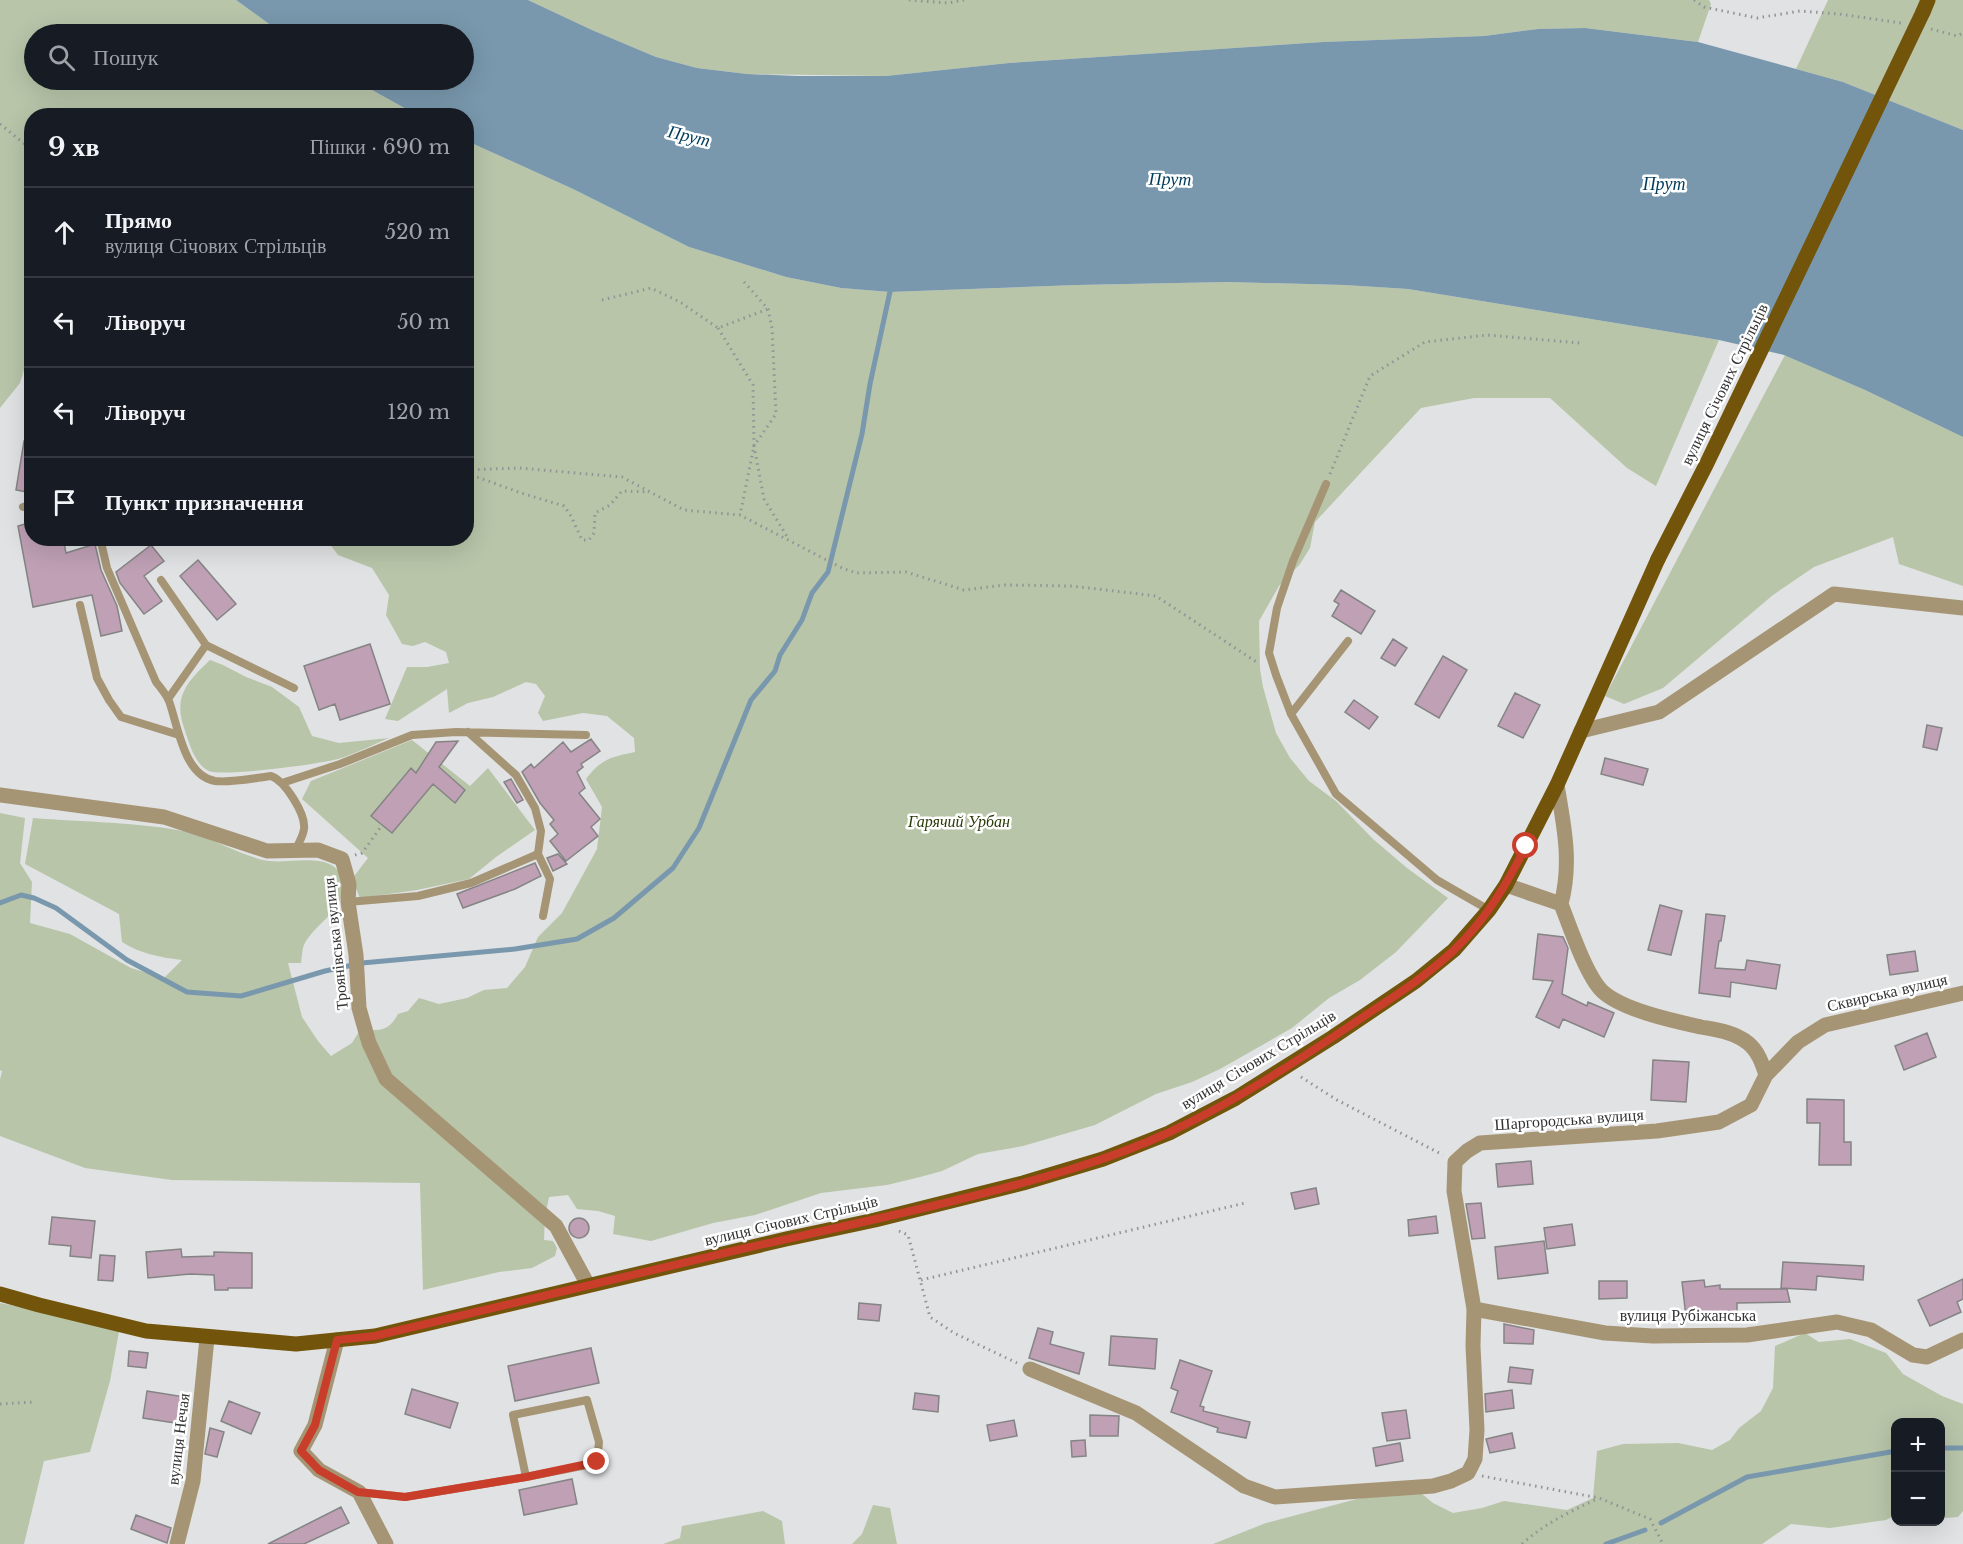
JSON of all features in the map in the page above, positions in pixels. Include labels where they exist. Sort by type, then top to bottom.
[{"type":"main road","name":"вулиця Січових Стрільців","points":[[0,1293],[146,1331],[207,1338],[296,1344],[375,1336],[875,1220],[1023,1183],[1103,1159],[1169,1133],[1236,1098],[1333,1037],[1416,981],[1454,950],[1489,910],[1506,885],[1557,784],[1658,559],[1925,13]]},
{"type":"street","points":[[1581,730],[1659,712],[1834,594],[1963,608]]},
{"type":"street","points":[[1557,784],[1567,841],[1565,888],[1561,904],[1590,976],[1603,992],[1632,1008],[1671,1021],[1734,1034],[1749,1044],[1760,1058],[1766,1075]]},
{"type":"street","name":"Троянівська вулиця","points":[[0,795],[164,818],[267,851],[318,850],[342,858],[349,884],[348,902],[356,955],[359,1008],[369,1043],[386,1079],[556,1226],[588,1285]]},
{"type":"street","points":[[1506,885],[1561,904]]},
{"type":"street","name":"Сквирська вулиця","points":[[1766,1075],[1798,1042],[1825,1024],[1963,993]]},
{"type":"street","name":"Шаргородська вулиця","points":[[1455,1162],[1467,1150],[1480,1143],[1657,1131],[1719,1122],[1751,1105],[1766,1075]]},
{"type":"street","points":[[1030,1369],[1136,1413],[1244,1486],[1275,1497],[1433,1486],[1468,1473],[1475,1459],[1477,1430],[1473,1346],[1474,1309],[1454,1191],[1455,1162]]},
{"type":"street","name":"вулиця Рубіжанська","points":[[1474,1309],[1605,1333],[1653,1336],[1747,1335],[1837,1322],[1871,1330],[1913,1355],[1927,1357],[1963,1340]]},
{"type":"street","name":"вулиця Нечая","points":[[177,1544],[193,1481],[207,1338]]},
{"type":"street","points":[[337,1340],[315,1425],[301,1451],[319,1470],[358,1492],[386,1544]]},
{"type":"lane","points":[[1326,484],[1293,561],[1277,608],[1269,653],[1276,675],[1291,714],[1336,794],[1437,880],[1489,910]]},
{"type":"lane","points":[[102,546],[114,586],[156,682],[168,699],[182,748],[204,778],[217,781],[271,776],[282,783],[297,806],[304,823],[304,832],[294,851]]},
{"type":"lane","points":[[161,580],[206,645],[294,688]]},
{"type":"lane","points":[[80,605],[98,678],[121,717],[179,735]]},
{"type":"lane","points":[[1291,714],[1348,641]]},
{"type":"lane","points":[[168,699],[206,645]]},
{"type":"lane","points":[[282,783],[340,764],[412,735],[468,732],[585,735]]},
{"type":"lane","points":[[468,732],[516,774],[535,808],[541,831],[538,854],[550,879],[543,916]]},
{"type":"lane","points":[[348,902],[418,896],[471,883],[538,854]]},
{"type":"lane","points":[[358,1492],[405,1497],[526,1477],[597,1462],[599,1442],[587,1400],[513,1416],[526,1477]]},
{"type":"path","points":[[909,0],[948,3],[964,0]]},
{"type":"path","points":[[1695,0],[1704,7],[1757,18],[1800,11],[1905,23]]},
{"type":"path","points":[[1925,13],[1963,38]]},
{"type":"path","points":[[1957,36],[1963,33]]},
{"type":"path","points":[[0,124],[24,144]]},
{"type":"path","points":[[740,515],[754,446],[776,414],[772,328],[768,309],[744,282]]},
{"type":"path","points":[[602,300],[651,288],[680,302],[718,328],[753,385],[754,446],[764,500],[789,539]]},
{"type":"path","points":[[718,328],[768,309]]},
{"type":"path","points":[[1326,484],[1370,376],[1425,342],[1487,335],[1580,343]]},
{"type":"path","points":[[474,471],[519,468],[622,477],[684,510],[740,515],[856,573],[906,572],[964,590],[1005,585],[1072,586],[1156,596],[1276,675]]},
{"type":"path","points":[[474,475],[564,506],[582,540],[589,540],[594,533],[595,513],[610,506],[622,491],[651,492]]},
{"type":"path","points":[[342,858],[362,853],[380,828]]},
{"type":"path","points":[[1301,1077],[1337,1100],[1455,1162]]},
{"type":"path","points":[[921,1280],[1245,1203]]},
{"type":"path","points":[[875,1220],[908,1235],[930,1317],[954,1333],[1030,1369]]},
{"type":"path","points":[[0,1404],[34,1402]]},
{"type":"path","points":[[1468,1473],[1599,1498],[1650,1519],[1663,1544]]},
{"type":"path","points":[[1522,1544],[1536,1531],[1556,1518],[1599,1498]]},
{"type":"green space","points":[[0,0],[236,0],[269,24],[24,24],[24,90],[372,90],[404,108],[24,108],[24,370],[20,383],[0,408]]},
{"type":"green space","points":[[528,0],[1709,0],[1711,4],[1698,42],[1585,28],[1538,29],[1484,36],[1323,42],[1009,63],[886,76],[747,74],[697,68],[656,57]]},
{"type":"green space","points":[[1828,0],[1963,0],[1963,130],[1843,82],[1796,69]]},
{"type":"green space","name":"Гарячий Урбан","points":[[474,144],[573,189],[689,247],[786,277],[841,288],[890,292],[1228,282],[1344,285],[1408,289],[1719,340],[1656,486],[1627,468],[1550,398],[1474,398],[1421,408],[1315,522],[1310,548],[1300,564],[1279,586],[1259,621],[1260,669],[1263,687],[1276,733],[1290,758],[1309,781],[1336,801],[1373,839],[1448,898],[1396,952],[1360,980],[1329,998],[1292,1028],[1220,1069],[1192,1082],[1156,1094],[1095,1125],[1023,1146],[978,1154],[942,1171],[920,1177],[887,1185],[821,1193],[755,1215],[713,1223],[651,1241],[613,1234],[615,1216],[598,1211],[577,1209],[568,1195],[549,1197],[544,1240],[553,1241],[557,1248],[555,1256],[532,1268],[499,1272],[423,1290],[420,1183],[172,1180],[85,1168],[0,1136],[2,1071],[0,1070],[0,813],[25,818],[20,863],[32,882],[30,923],[70,934],[131,968],[164,978],[182,960],[151,954],[122,942],[119,914],[25,864],[33,818],[131,824],[170,829],[198,835],[260,859],[269,861],[312,860],[331,865],[338,871],[342,880],[343,890],[340,900],[336,908],[309,937],[303,947],[301,963],[288,963],[302,1017],[331,1056],[352,1043],[360,1030],[378,1030],[391,1025],[398,1014],[408,1011],[419,998],[439,1004],[467,998],[484,990],[507,988],[525,967],[538,937],[562,913],[597,849],[602,807],[586,779],[607,760],[635,752],[634,738],[607,716],[583,713],[543,721],[538,713],[545,696],[536,684],[526,682],[493,697],[468,703],[449,713],[447,689],[398,721],[385,719],[407,667],[427,667],[449,663],[446,652],[425,642],[413,646],[402,644],[386,615],[389,595],[372,568],[338,555],[331,546],[474,546]]},
{"type":"green space","points":[[1785,355],[1963,437],[1963,586],[1899,564],[1893,537],[1814,567],[1773,595],[1663,688],[1624,704],[1605,696]]},
{"type":"green space","points":[[210,660],[272,687],[299,707],[312,736],[339,743],[389,738],[338,759],[252,771],[209,771],[199,763],[193,752],[184,728],[180,707],[189,682]]},
{"type":"green space","points":[[412,740],[470,786],[488,768],[535,830],[469,879],[417,890],[360,898],[352,879],[368,858],[302,799],[311,781]]},
{"type":"green space","points":[[0,1303],[120,1326],[110,1381],[90,1452],[44,1461],[24,1544],[0,1544]]},
{"type":"green space","points":[[1805,1333],[1819,1342],[1850,1339],[1886,1353],[1903,1374],[1942,1396],[1963,1404],[1963,1511],[1958,1517],[1945,1518],[1945,1418],[1891,1418],[1891,1517],[1886,1520],[1830,1528],[1791,1524],[1762,1544],[1213,1544],[1266,1523],[1357,1499],[1416,1489],[1433,1503],[1453,1513],[1504,1501],[1567,1510],[1593,1498],[1597,1451],[1623,1444],[1678,1443],[1712,1450],[1730,1440],[1739,1428],[1761,1411],[1773,1388],[1775,1346]]},
{"type":"green space","points":[[873,1505],[890,1508],[897,1544],[852,1544],[862,1534]]},
{"type":"green space","points":[[763,1511],[782,1521],[785,1544],[663,1544],[680,1538],[682,1526]]},
{"type":"water","name":"Прут","points":[[236,0],[528,0],[656,57],[697,68],[747,74],[797,76],[886,76],[1009,63],[1323,42],[1484,36],[1538,29],[1585,28],[1698,42],[1843,82],[1963,130],[1963,437],[1865,390],[1784,355],[1719,340],[1408,289],[1228,282],[890,292],[841,288],[786,277],[689,247],[573,189],[474,144],[474,108],[404,108],[372,90],[474,90],[474,24],[269,24]]},
{"type":"building","points":[[24,441],[24,492],[16,490]]},
{"type":"building","points":[[24,524],[24,546],[65,546],[66,553],[95,546],[101,570],[117,606],[122,631],[101,636],[92,595],[33,607],[18,526]]},
{"type":"building","points":[[152,546],[164,561],[144,576],[162,601],[144,614],[120,583],[116,572]]},
{"type":"building","points":[[198,560],[236,604],[217,620],[180,576]]},
{"type":"building","points":[[1341,590],[1375,611],[1361,634],[1332,616],[1339,604],[1334,601]]},
{"type":"building","points":[[1393,639],[1407,648],[1395,666],[1381,658]]},
{"type":"building","points":[[370,644],[390,704],[340,720],[335,704],[319,710],[304,666]]},
{"type":"building","points":[[1443,656],[1467,670],[1439,718],[1415,704]]},
{"type":"building","points":[[1515,693],[1540,705],[1523,738],[1498,726]]},
{"type":"building","points":[[1354,700],[1378,717],[1369,729],[1345,712]]},
{"type":"building","points":[[1927,725],[1942,728],[1937,750],[1923,747]]},
{"type":"building","points":[[591,739],[600,751],[581,764],[583,767],[577,772],[585,788],[579,793],[600,819],[591,827],[598,836],[566,861],[550,841],[558,834],[550,824],[554,820],[540,803],[522,772],[531,764],[534,768],[563,742],[571,752]]},
{"type":"building","points":[[458,741],[439,767],[465,790],[455,803],[433,784],[392,833],[371,816],[411,768],[416,773],[436,742]]},
{"type":"building","points":[[1605,758],[1648,769],[1643,785],[1601,774]]},
{"type":"building","points":[[511,779],[523,800],[517,803],[504,782]]},
{"type":"building","points":[[558,854],[567,864],[553,871],[547,858]]},
{"type":"building","points":[[535,863],[541,876],[515,889],[463,908],[457,894]]},
{"type":"building","points":[[1660,905],[1682,911],[1671,955],[1648,950]]},
{"type":"building","points":[[1706,914],[1725,916],[1715,968],[1745,970],[1747,960],[1780,965],[1776,989],[1731,982],[1730,997],[1699,993]]},
{"type":"building","points":[[1538,934],[1563,937],[1568,948],[1562,994],[1587,1006],[1588,1002],[1614,1013],[1604,1037],[1563,1019],[1559,1028],[1536,1017],[1553,981],[1533,979]]},
{"type":"building","points":[[1915,951],[1918,971],[1890,975],[1887,955]]},
{"type":"building","points":[[1927,1033],[1936,1057],[1904,1070],[1895,1046]]},
{"type":"building","points":[[1653,1060],[1689,1062],[1686,1102],[1651,1100]]},
{"type":"building","points":[[1807,1099],[1844,1100],[1844,1142],[1851,1142],[1851,1165],[1819,1165],[1820,1123],[1807,1123]]},
{"type":"building","points":[[1531,1161],[1533,1184],[1498,1187],[1496,1164]]},
{"type":"building","points":[[1316,1188],[1319,1204],[1295,1209],[1291,1193]]},
{"type":"building","points":[[1481,1203],[1485,1238],[1472,1239],[1466,1204]]},
{"type":"building","points":[[1436,1216],[1438,1233],[1409,1236],[1408,1220]]},
{"type":"building","points":[[52,1217],[95,1221],[91,1258],[70,1256],[71,1246],[49,1244]]},
{"type":"building","points":[[579,1218],[586,1221],[589,1228],[586,1235],[579,1238],[572,1235],[569,1228],[572,1221]]},
{"type":"building","points":[[1572,1224],[1575,1245],[1547,1249],[1544,1228]]},
{"type":"building","points":[[1544,1241],[1548,1273],[1498,1279],[1495,1247]]},
{"type":"building","points":[[181,1249],[182,1257],[214,1256],[214,1252],[252,1253],[252,1288],[215,1290],[214,1275],[190,1274],[148,1278],[146,1252]]},
{"type":"building","points":[[100,1255],[115,1256],[113,1281],[98,1280]]},
{"type":"building","points":[[1783,1262],[1864,1266],[1863,1280],[1817,1276],[1816,1290],[1781,1288]]},
{"type":"building","points":[[1963,1279],[1963,1299],[1957,1302],[1961,1312],[1930,1326],[1918,1300]]},
{"type":"building","points":[[1704,1280],[1705,1287],[1720,1285],[1720,1289],[1787,1289],[1790,1302],[1737,1303],[1737,1312],[1686,1317],[1682,1282]]},
{"type":"building","points":[[1599,1281],[1627,1281],[1627,1298],[1599,1299]]},
{"type":"building","points":[[859,1303],[881,1305],[879,1321],[858,1319]]},
{"type":"building","points":[[1504,1324],[1534,1330],[1533,1344],[1504,1343]]},
{"type":"building","points":[[1038,1328],[1053,1332],[1050,1344],[1084,1353],[1079,1374],[1029,1358]]},
{"type":"building","points":[[1111,1336],[1157,1339],[1155,1369],[1109,1365]]},
{"type":"building","points":[[591,1348],[599,1383],[515,1401],[508,1366]]},
{"type":"building","points":[[129,1351],[148,1353],[146,1368],[128,1366]]},
{"type":"building","points":[[1180,1360],[1212,1371],[1200,1406],[1204,1407],[1203,1411],[1250,1422],[1246,1438],[1217,1432],[1218,1428],[1171,1412],[1178,1391],[1171,1388]]},
{"type":"building","points":[[1510,1367],[1533,1370],[1531,1384],[1508,1382]]},
{"type":"building","points":[[412,1389],[458,1403],[450,1428],[405,1414]]},
{"type":"building","points":[[1512,1390],[1514,1408],[1486,1412],[1485,1394]]},
{"type":"building","points":[[147,1391],[185,1397],[181,1424],[143,1418]]},
{"type":"building","points":[[915,1393],[939,1396],[938,1412],[913,1409]]},
{"type":"building","points":[[229,1401],[260,1413],[251,1434],[221,1421]]},
{"type":"building","points":[[1406,1410],[1410,1438],[1387,1441],[1382,1413]]},
{"type":"building","points":[[1090,1415],[1119,1416],[1118,1436],[1090,1436]]},
{"type":"building","points":[[1014,1420],[1017,1436],[990,1441],[987,1425]]},
{"type":"building","points":[[210,1428],[224,1432],[217,1457],[205,1454]]},
{"type":"building","points":[[1512,1433],[1515,1448],[1490,1453],[1486,1439]]},
{"type":"building","points":[[1085,1440],[1086,1456],[1072,1457],[1071,1441]]},
{"type":"building","points":[[1400,1443],[1403,1461],[1376,1466],[1373,1448]]},
{"type":"building","points":[[572,1479],[577,1504],[524,1515],[519,1490]]},
{"type":"building","points":[[341,1507],[349,1523],[304,1544],[268,1544]]},
{"type":"building","points":[[136,1515],[171,1528],[167,1543],[131,1529]]},
{"type":"waterway","points":[[0,903],[21,895],[34,898],[56,908],[127,960],[187,992],[241,996],[325,971],[362,963],[515,949],[577,939],[614,918],[673,868],[699,828],[751,700],[775,671],[780,655],[802,620],[812,593],[828,572],[862,434],[870,384],[891,287]]},
{"type":"waterway","points":[[1945,1448],[1963,1448]]},
{"type":"waterway","points":[[1661,1523],[1747,1477],[1891,1452]]},
{"type":"waterway","points":[[1606,1544],[1645,1530]]},
{"type":"route","points":[[597,1462],[526,1477],[405,1497],[358,1492],[319,1470],[301,1451],[315,1425],[337,1340],[375,1336],[603,1281],[875,1220],[1023,1183],[1103,1159],[1169,1133],[1236,1098],[1416,981],[1454,950],[1489,910],[1506,885],[1526,846]]}]
